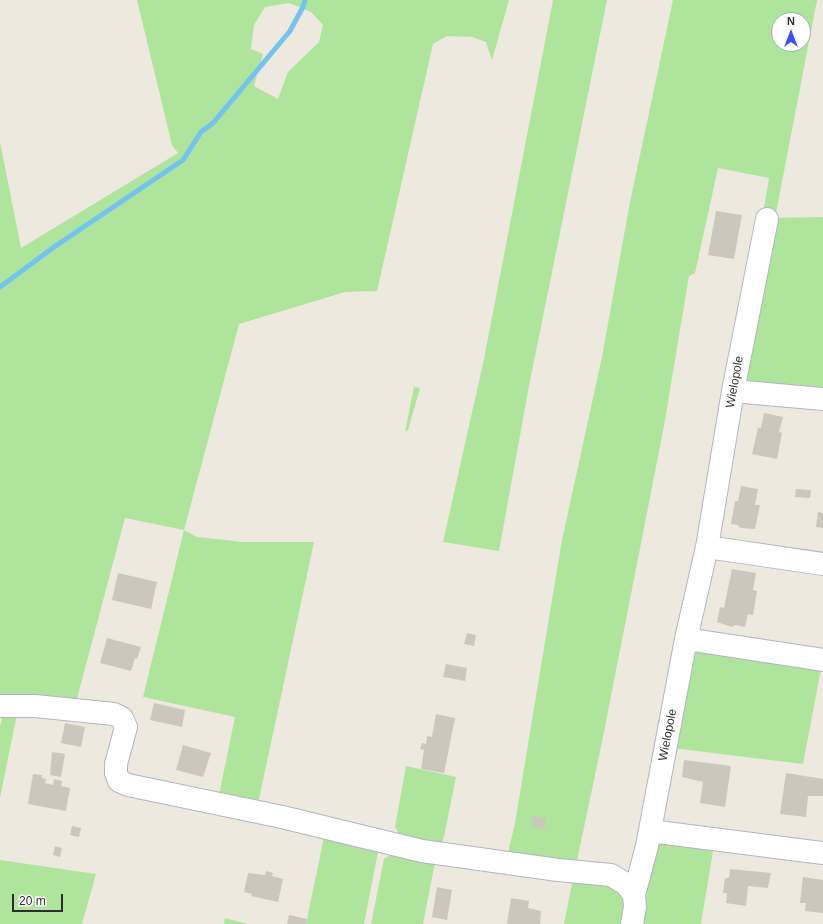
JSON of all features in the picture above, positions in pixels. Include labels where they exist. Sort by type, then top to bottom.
[{"type":"street","name":"Wielopole","points":[[632,924],[635,907],[634,895],[650,832],[686,639],[707,547],[733,391],[767,219]]},
{"type":"street","points":[[733,391],[823,399]]},
{"type":"street","points":[[707,547],[823,564]]},
{"type":"street","points":[[686,639],[823,660]]},
{"type":"street","points":[[0,706],[35,706],[114,714],[122,718],[126,727],[116,764],[116,773],[119,781],[128,785],[282,817],[422,851],[558,870],[611,875],[626,884],[634,895]]},
{"type":"street","points":[[650,832],[823,853]]},
{"type":"green space","points":[[137,0],[509,0],[492,60],[486,42],[472,37],[447,36],[433,44],[377,291],[345,292],[239,324],[184,530],[125,518],[75,706],[0,701],[0,142],[21,248],[178,153],[172,145]],"holes":[[[289,3],[311,12],[323,25],[319,42],[288,72],[278,99],[254,86],[263,54],[251,49],[254,25],[265,7]]]},
{"type":"green space","points":[[553,0],[607,0],[529,386],[499,551],[443,542],[484,359]]},
{"type":"green space","points":[[673,0],[817,0],[811,31],[811,12],[771,12],[771,52],[807,52],[775,218],[823,217],[823,392],[749,382],[745,377],[762,219],[769,178],[718,168],[695,273],[689,276],[664,426],[602,742],[576,865],[507,857],[515,823],[562,540],[602,357],[630,202]]},
{"type":"green space","points":[[414,387],[420,388],[408,430],[405,432]]},
{"type":"green space","points":[[184,530],[197,537],[243,542],[314,542],[259,799],[260,806],[218,800],[235,717],[143,697]]},
{"type":"green space","points":[[700,652],[821,669],[803,764],[672,748],[690,655]]},
{"type":"green space","points":[[3,714],[17,714],[0,798],[0,726]]},
{"type":"green space","points":[[406,766],[456,777],[442,846],[401,837],[395,827]]},
{"type":"green space","points":[[325,832],[374,846],[378,852],[364,924],[306,924]]},
{"type":"green space","points":[[657,840],[714,845],[701,924],[640,924],[653,846]]},
{"type":"green space","points":[[391,854],[436,857],[423,924],[371,924],[384,859]]},
{"type":"green space","points":[[0,860],[96,874],[82,924],[0,924]]},
{"type":"green space","points":[[576,879],[613,884],[627,898],[627,924],[564,924],[572,884]]},
{"type":"green space","points":[[225,918],[248,924],[224,924]]},
{"type":"building","points":[[716,211],[742,215],[734,259],[708,255]]},
{"type":"building","points":[[764,413],[783,417],[779,432],[782,433],[777,459],[752,454],[758,428],[761,428]]},
{"type":"building","points":[[741,486],[758,489],[755,505],[760,505],[755,529],[740,528],[738,525],[731,524],[735,501],[738,501]]},
{"type":"building","points":[[796,489],[811,490],[810,498],[795,497]]},
{"type":"building","points":[[818,512],[823,513],[823,528],[816,527]]},
{"type":"building","points":[[732,569],[756,573],[753,590],[757,591],[753,615],[748,614],[745,627],[735,625],[732,627],[717,622],[720,607],[724,608]]},
{"type":"building","points":[[118,573],[157,582],[151,609],[112,600]]},
{"type":"building","points":[[467,633],[476,635],[474,646],[464,644]]},
{"type":"building","points":[[107,638],[141,647],[137,659],[135,658],[131,671],[100,663]]},
{"type":"building","points":[[446,664],[467,668],[465,681],[443,677]]},
{"type":"building","points":[[154,703],[185,710],[182,727],[150,720]]},
{"type":"building","points":[[436,714],[455,718],[444,773],[421,769],[424,750],[420,749],[422,743],[426,744],[427,736],[432,737]]},
{"type":"building","points":[[65,723],[85,727],[81,747],[61,743]]},
{"type":"building","points":[[183,745],[211,753],[203,777],[176,770]]},
{"type":"building","points":[[52,752],[65,754],[61,777],[50,775]]},
{"type":"building","points":[[684,760],[731,766],[725,807],[700,803],[703,782],[682,777]]},
{"type":"building","points":[[786,773],[823,779],[823,796],[808,796],[806,817],[780,814]]},
{"type":"building","points":[[33,774],[42,775],[42,778],[46,779],[45,783],[53,785],[54,779],[62,781],[61,786],[70,788],[66,811],[28,804]]},
{"type":"building","points":[[533,816],[546,819],[544,829],[531,827]]},
{"type":"building","points":[[72,826],[81,828],[79,837],[70,835]]},
{"type":"building","points":[[55,846],[62,848],[60,857],[53,855]]},
{"type":"building","points":[[730,869],[771,873],[768,888],[748,886],[746,906],[726,903],[727,893],[723,893],[725,878],[729,878]]},
{"type":"building","points":[[266,871],[273,873],[272,876],[283,879],[278,902],[251,896],[252,894],[244,892],[248,873],[265,875]]},
{"type":"building","points":[[803,877],[823,880],[823,913],[805,911],[806,903],[800,903]]},
{"type":"building","points":[[437,887],[452,890],[447,920],[432,917]]},
{"type":"building","points":[[511,898],[529,901],[528,908],[541,911],[540,924],[507,924]]},
{"type":"building","points":[[289,915],[307,919],[306,924],[287,924]]},
{"type":"waterway","points":[[0,287],[54,247],[183,160],[201,132],[213,123],[290,31],[303,7],[305,0]]}]
